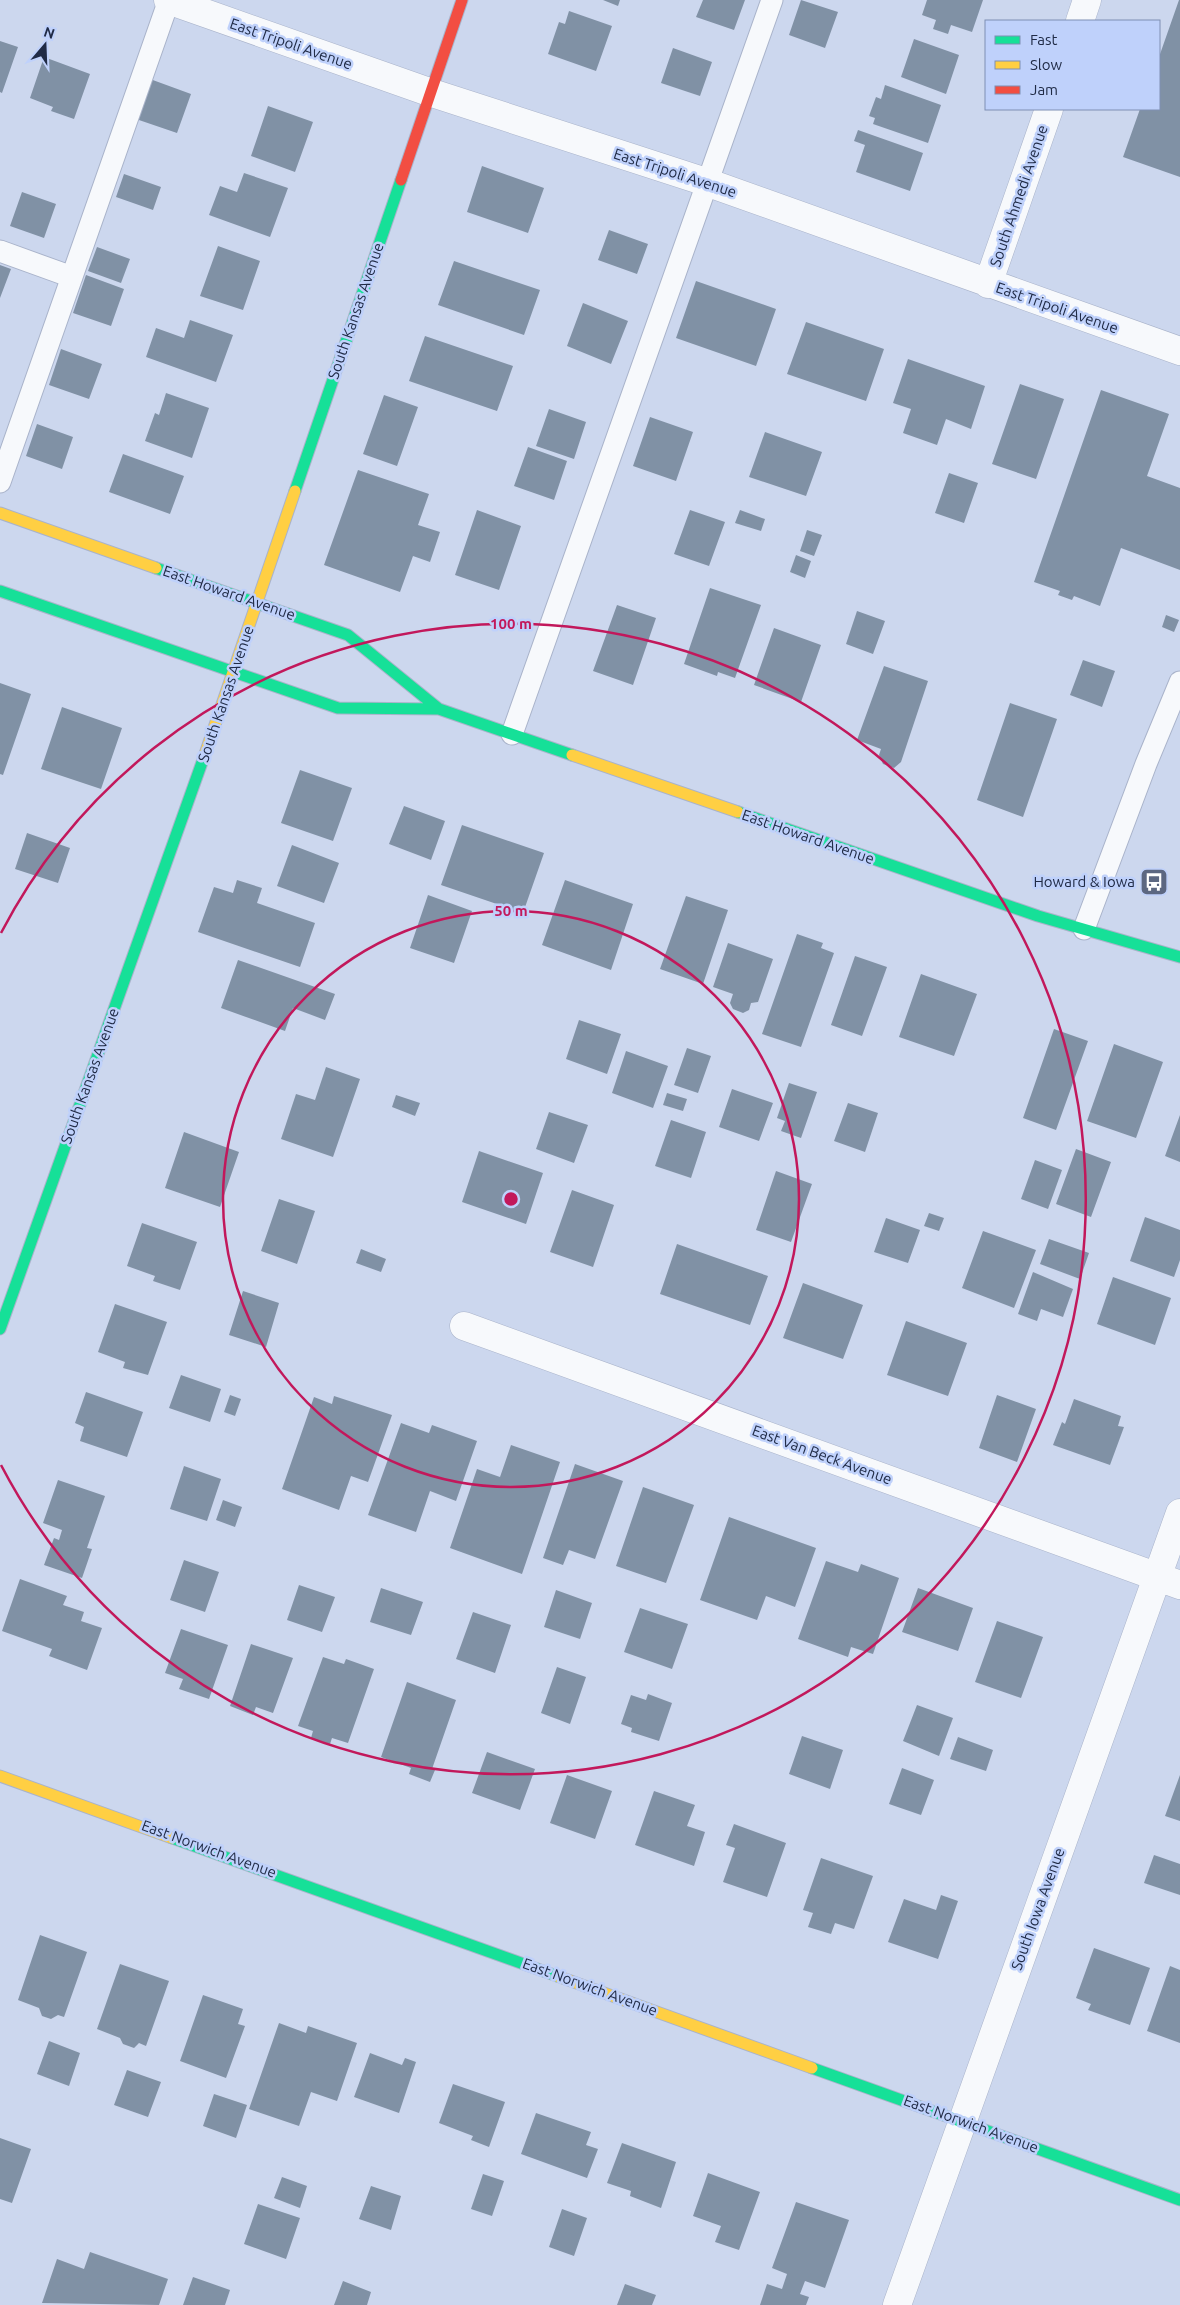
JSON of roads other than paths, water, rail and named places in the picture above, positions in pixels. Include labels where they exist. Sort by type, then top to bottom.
[{"type":"street","name":"East Tripoli Avenue","points":[[169,0],[429,92],[706,182],[1180,351]]},
{"type":"street","name":"South Kansas Avenue","points":[[0,1329],[258,603],[429,92],[462,0]]},
{"type":"street","points":[[1080,20],[1087,0]]},
{"type":"street","name":"South Ahmedi Avenue","points":[[988,284],[1049,110]]},
{"type":"street","name":"East Howard Avenue","points":[[0,513],[348,634],[439,709]]},
{"type":"street","name":"East Howard Avenue","points":[[0,591],[338,708],[439,709],[1038,916],[1180,957]]},
{"type":"street","name":"East Van Beck Avenue","points":[[464,1326],[1170,1581]]},
{"type":"street","name":"South Iowa Avenue","points":[[897,2305],[961,2121],[1170,1581],[1180,1513]]},
{"type":"street","name":"East Norwich Avenue","points":[[0,1776],[1180,2200]]},
{"type":"lane","points":[[0,482],[169,0]]},
{"type":"lane","points":[[512,734],[772,0]]},
{"type":"lane","points":[[0,251],[72,277]]},
{"type":"lane","points":[[1084,929],[1149,755],[1180,682]]},
{"type":"place","name":"Howard & Iowa","points":[[1154,882]]}]
